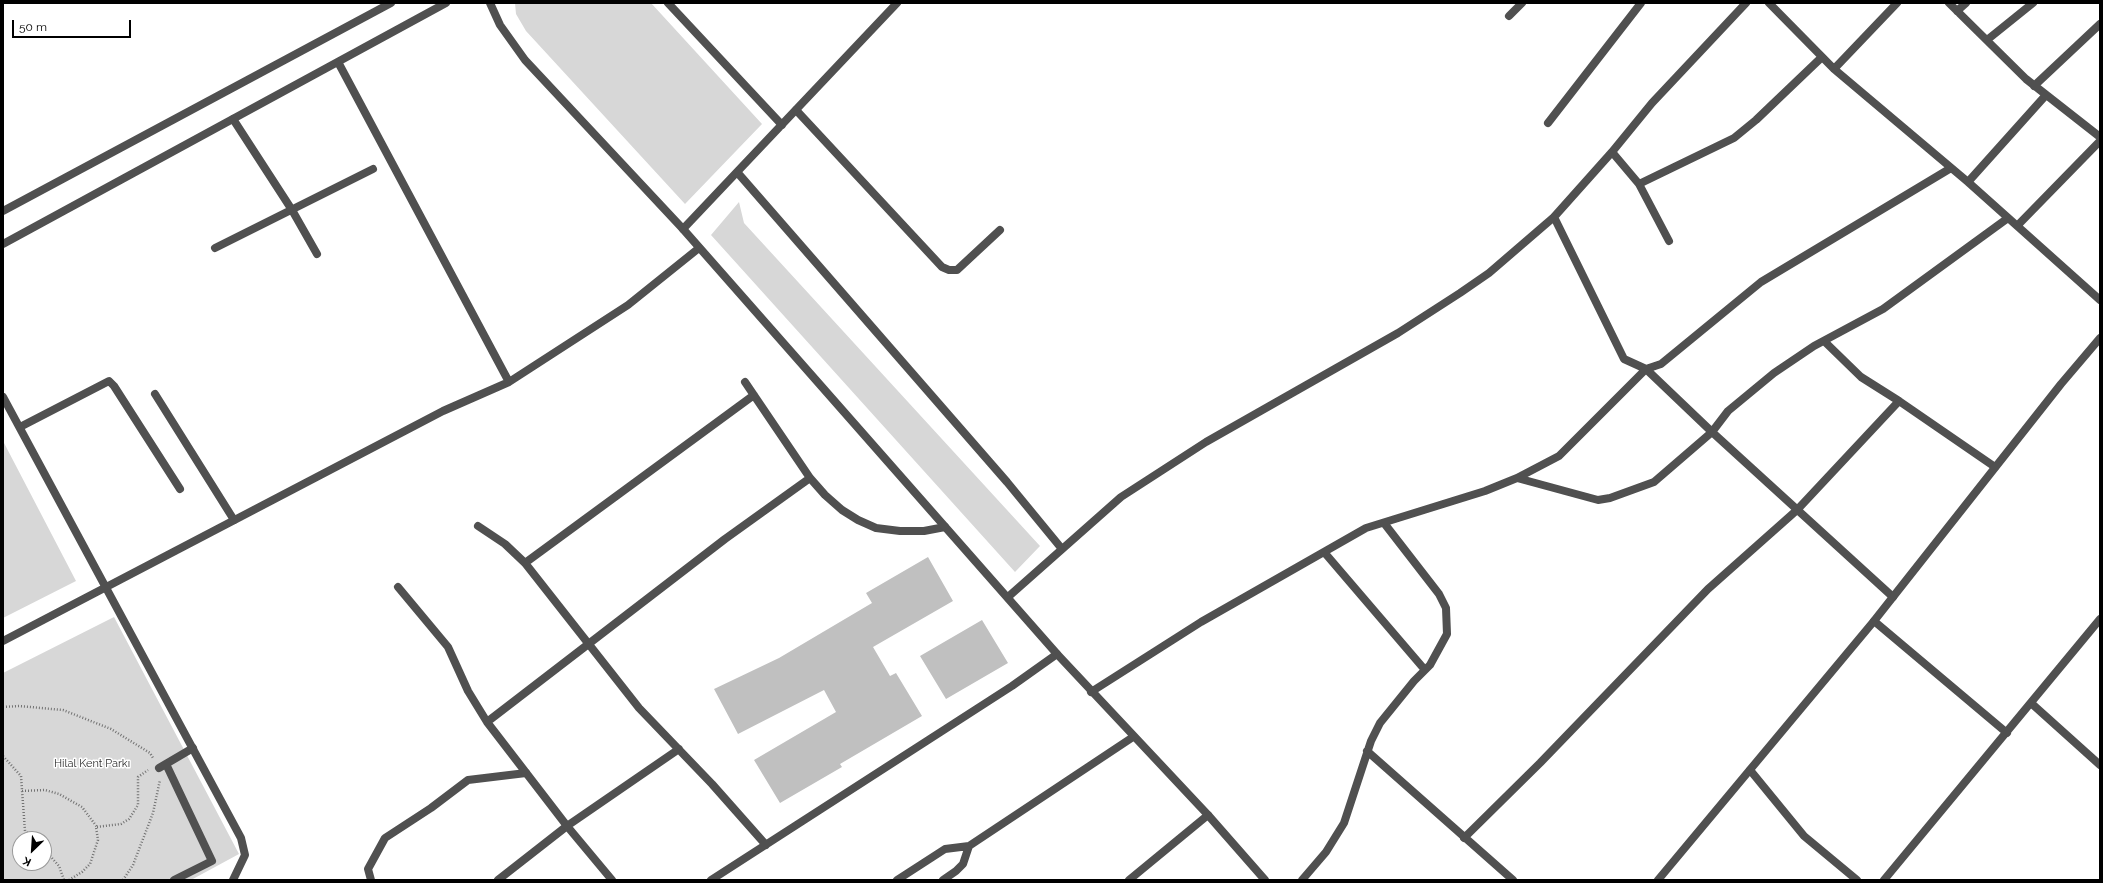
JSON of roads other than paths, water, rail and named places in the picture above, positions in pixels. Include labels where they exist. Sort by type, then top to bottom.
[{"type":"street","points":[[3,211],[391,3]]},
{"type":"street","points":[[3,244],[446,3]]},
{"type":"street","points":[[490,3],[500,25],[525,60],[683,230],[1091,692],[1132,737],[1208,815],[1265,880]]},
{"type":"street","points":[[668,3],[782,125]]},
{"type":"street","points":[[683,230],[897,3]]},
{"type":"street","points":[[1509,16],[1522,3]]},
{"type":"street","points":[[1548,123],[1641,3]]},
{"type":"street","points":[[1008,597],[1121,497],[1155,473],[1206,442],[1398,334],[1489,273],[1554,217],[1612,152],[1652,102],[1746,3]]},
{"type":"street","points":[[1769,3],[1834,69],[1968,182],[2100,300]]},
{"type":"street","points":[[1834,69],[1897,3]]},
{"type":"street","points":[[1949,3],[2034,86],[2100,137]]},
{"type":"street","points":[[1957,11],[1966,3]]},
{"type":"street","points":[[1987,40],[2033,3]]},
{"type":"street","points":[[2034,86],[2100,24]]},
{"type":"street","points":[[1639,184],[1734,138],[1756,120],[1822,57]]},
{"type":"street","points":[[338,62],[509,382]]},
{"type":"street","points":[[1968,182],[2046,95]]},
{"type":"street","points":[[796,110],[942,267],[949,270],[958,270],[1000,230]]},
{"type":"street","points":[[233,119],[292,210],[317,254]]},
{"type":"street","points":[[2017,226],[2100,141]]},
{"type":"street","points":[[1612,152],[1639,184],[1669,241]]},
{"type":"street","points":[[1091,692],[1201,622],[1366,528],[1485,491],[1517,478],[1559,456],[1646,369],[1660,364],[1761,282],[1951,168]]},
{"type":"street","points":[[215,248],[373,169]]},
{"type":"street","points":[[737,172],[1007,482],[1062,549]]},
{"type":"street","points":[[1554,217],[1624,359],[1646,369],[1712,432],[1893,597]]},
{"type":"street","points":[[1517,478],[1598,500],[1604,500],[1654,482],[1712,432],[1728,411],[1774,374],[1824,341],[1883,309],[2008,218]]},
{"type":"street","points":[[3,641],[443,411],[509,382],[628,306],[699,248]]},
{"type":"street","points":[[1658,880],[1874,621],[1995,467],[2100,338]]},
{"type":"street","points":[[1824,341],[1861,377],[1899,401],[1995,467]]},
{"type":"street","points":[[20,427],[110,381],[180,489]]},
{"type":"street","points":[[745,382],[810,478],[825,495],[842,510],[858,520],[876,528],[900,531],[924,531],[945,527]]},
{"type":"street","points":[[155,394],[234,520]]},
{"type":"street","points":[[525,563],[754,395]]},
{"type":"street","points":[[3,397],[241,838],[245,855],[233,880]]},
{"type":"street","points":[[1464,838],[1540,763],[1708,589],[1797,510],[1899,401]]},
{"type":"street","points":[[487,722],[725,539],[810,478]]},
{"type":"street","points":[[1302,880],[1326,852],[1344,823],[1367,751],[1380,723],[1435,657],[1447,634],[1446,608],[1439,594],[1384,523]]},
{"type":"street","points":[[478,526],[505,544],[525,563],[587,644],[639,708],[712,784],[766,844]]},
{"type":"street","points":[[1324,552],[1425,670]]},
{"type":"street","points":[[398,587],[448,647],[468,691],[487,722],[567,826],[612,880]]},
{"type":"street","points":[[1884,880],[2100,619]]},
{"type":"street","points":[[1874,621],[2007,733]]},
{"type":"street","points":[[711,880],[1012,686],[1057,654]]},
{"type":"street","points":[[2031,702],[2100,765]]},
{"type":"street","points":[[897,880],[945,849],[969,846],[1132,737]]},
{"type":"street","points":[[174,880],[212,861],[161,766],[192,748]]},
{"type":"street","points":[[498,880],[567,826],[679,749]]},
{"type":"street","points":[[1367,751],[1513,880]]},
{"type":"street","points":[[1750,770],[1804,836],[1857,880]]},
{"type":"street","points":[[371,880],[368,869],[385,838],[431,808],[468,780],[526,773]]},
{"type":"street","points":[[1129,880],[1208,815]]},
{"type":"street","points":[[943,880],[963,864],[969,846]]},
{"type":"park label","name":"Hilal Kent Parkı","points":[[92,764]]}]
